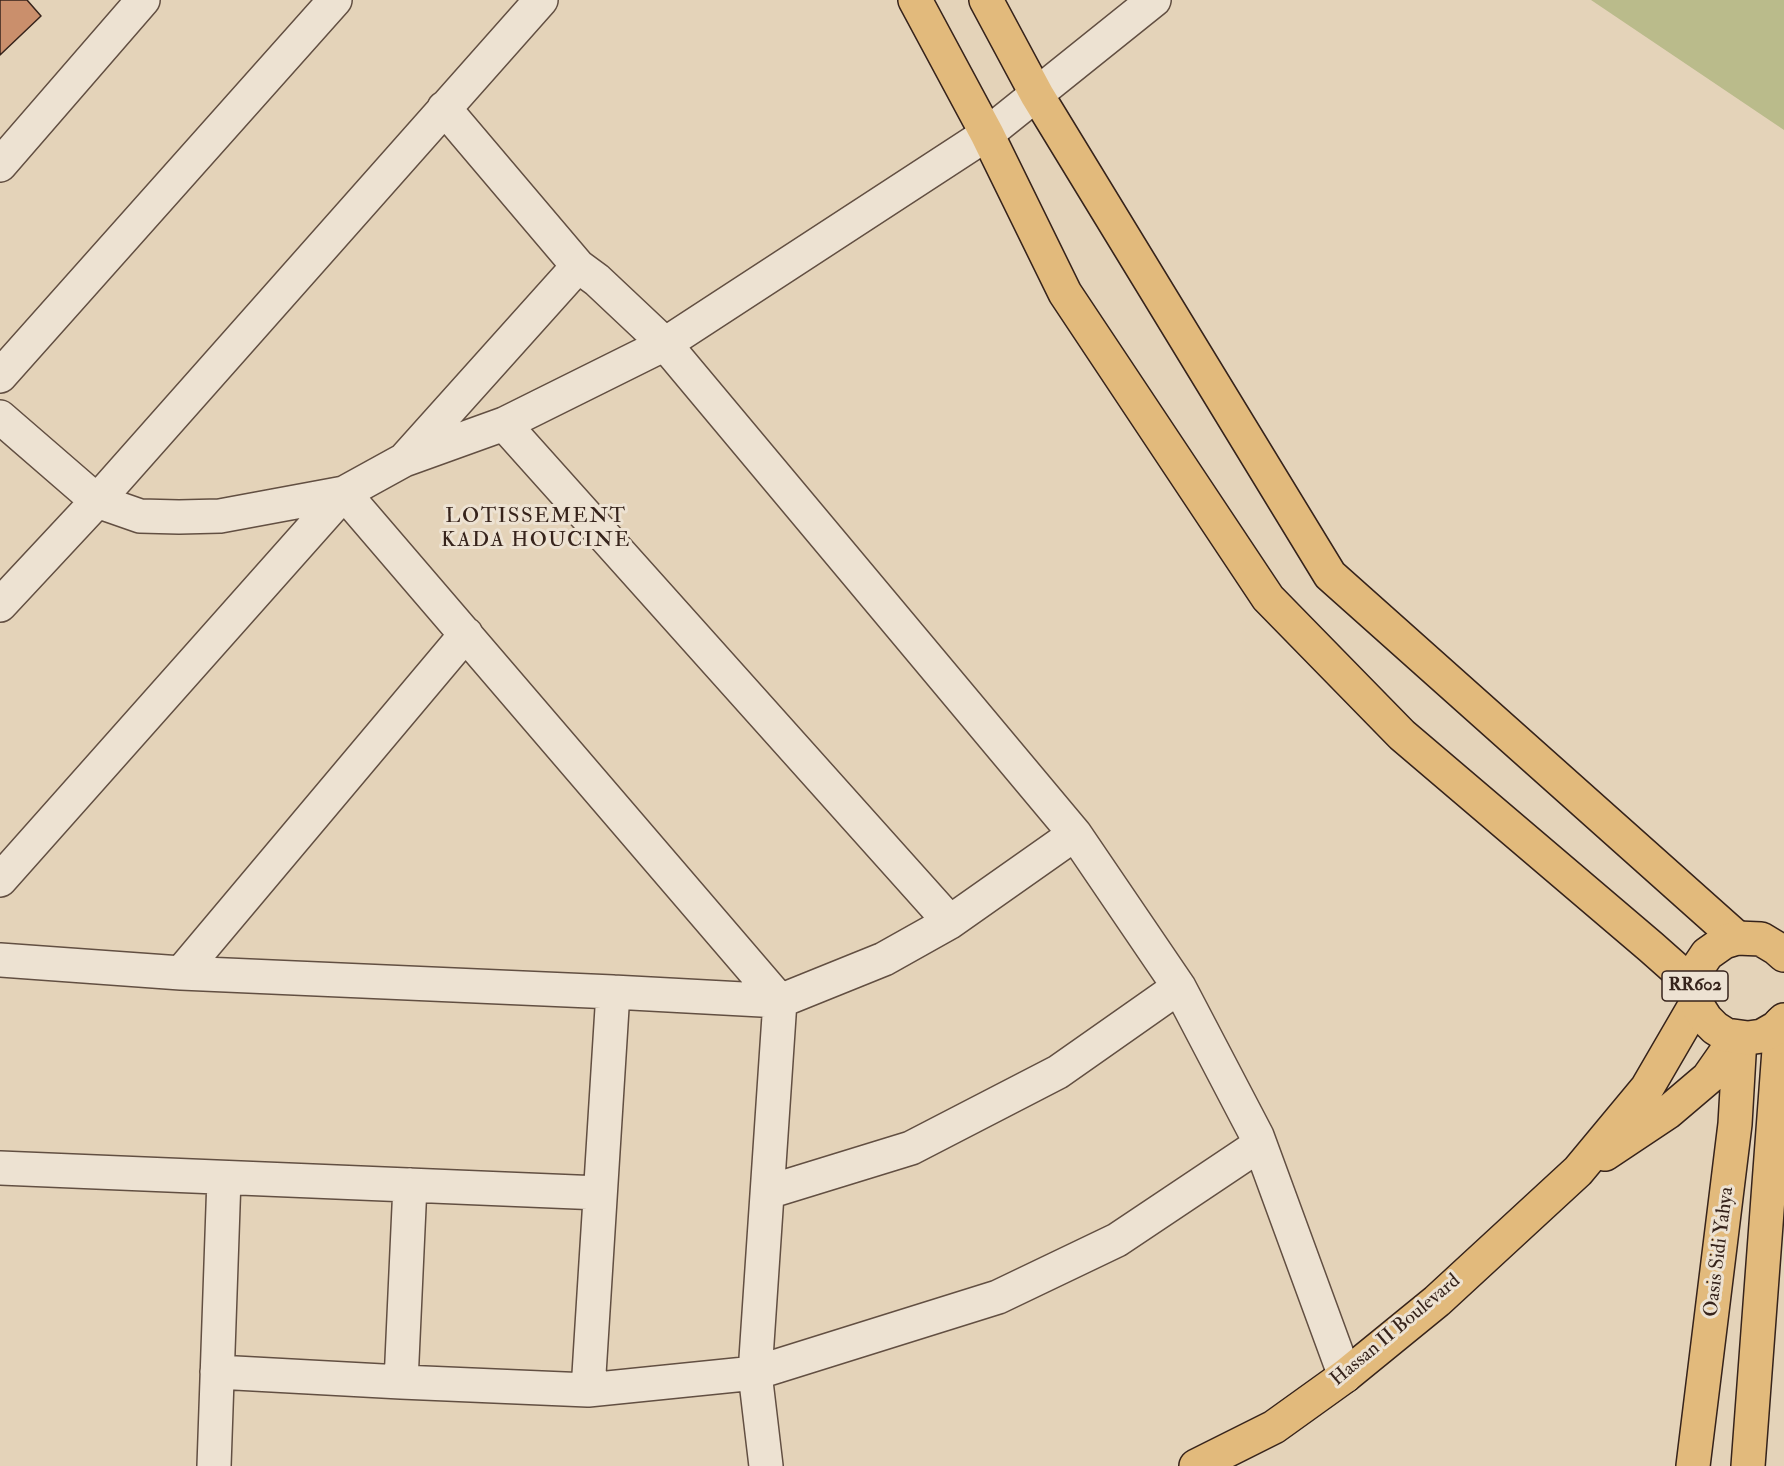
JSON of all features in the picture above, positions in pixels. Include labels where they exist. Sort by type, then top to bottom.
[{"type":"main road","points":[[915,0],[987,134],[1065,293],[1269,598],[1402,735],[1651,947],[1696,994]]},
{"type":"main road","points":[[986,0],[1037,94],[1330,575],[1767,939]]},
{"type":"main road","name":"RR602","points":[[1738,1038],[1726,1035],[1710,1024],[1702,1014],[1696,994],[1699,966],[1707,954],[1718,945],[1767,939]]},
{"type":"main road","name":"Hassan II Boulevard","points":[[1196,1466],[1274,1427],[1345,1376],[1437,1301],[1578,1171],[1647,1088],[1696,994]]},
{"type":"main road","points":[[1738,1038],[1762,1035],[1783,1022]]},
{"type":"main road","points":[[1748,1466],[1783,1022]]},
{"type":"main road","name":"Hassan II Boulevard","points":[[1578,1171],[1668,1112],[1708,1078],[1738,1038]]},
{"type":"main road","name":"Oasis Sidi Yahya","points":[[1693,1466],[1735,1124],[1738,1038]]},
{"type":"main road","points":[[1724,1215],[1767,1212]]},
{"type":"street","points":[[0,165],[143,0]]},
{"type":"street","points":[[0,376],[335,0]]},
{"type":"street","points":[[0,605],[97,501],[541,0]]},
{"type":"street","points":[[0,417],[97,501],[140,516],[220,516],[344,493],[404,460],[504,424],[665,344],[987,134],[1154,0]]},
{"type":"street","points":[[444,108],[578,266],[597,280],[665,344],[1075,834],[1179,987],[1257,1136],[1345,1376]]},
{"type":"street","points":[[404,460],[578,266]]},
{"type":"street","points":[[504,424],[950,922]]},
{"type":"street","points":[[344,493],[780,1001],[756,1373],[766,1466]]},
{"type":"street","points":[[0,880],[344,493]]},
{"type":"street","points":[[181,973],[466,634]]},
{"type":"street","points":[[0,960],[181,973],[780,1001],[885,959],[950,922],[1075,834]]},
{"type":"street","points":[[768,1192],[911,1148],[1058,1072],[1179,987]]},
{"type":"street","points":[[588,1390],[613,992]]},
{"type":"street","points":[[217,1372],[588,1390],[756,1373],[998,1297],[1117,1240],[1259,1145]]},
{"type":"street","points":[[0,1168],[600,1193]]},
{"type":"street","points":[[214,1466],[224,1178]]},
{"type":"street","points":[[401,1382],[410,1185]]},
{"type":"green space","points":[[1591,0],[1784,0],[1784,130]]},
{"type":"building","points":[[0,0],[27,0],[41,16],[0,55]]},
{"type":"district","name":"LOTISSEMENT KADA HOUCINE","points":[[536,529]]}]
